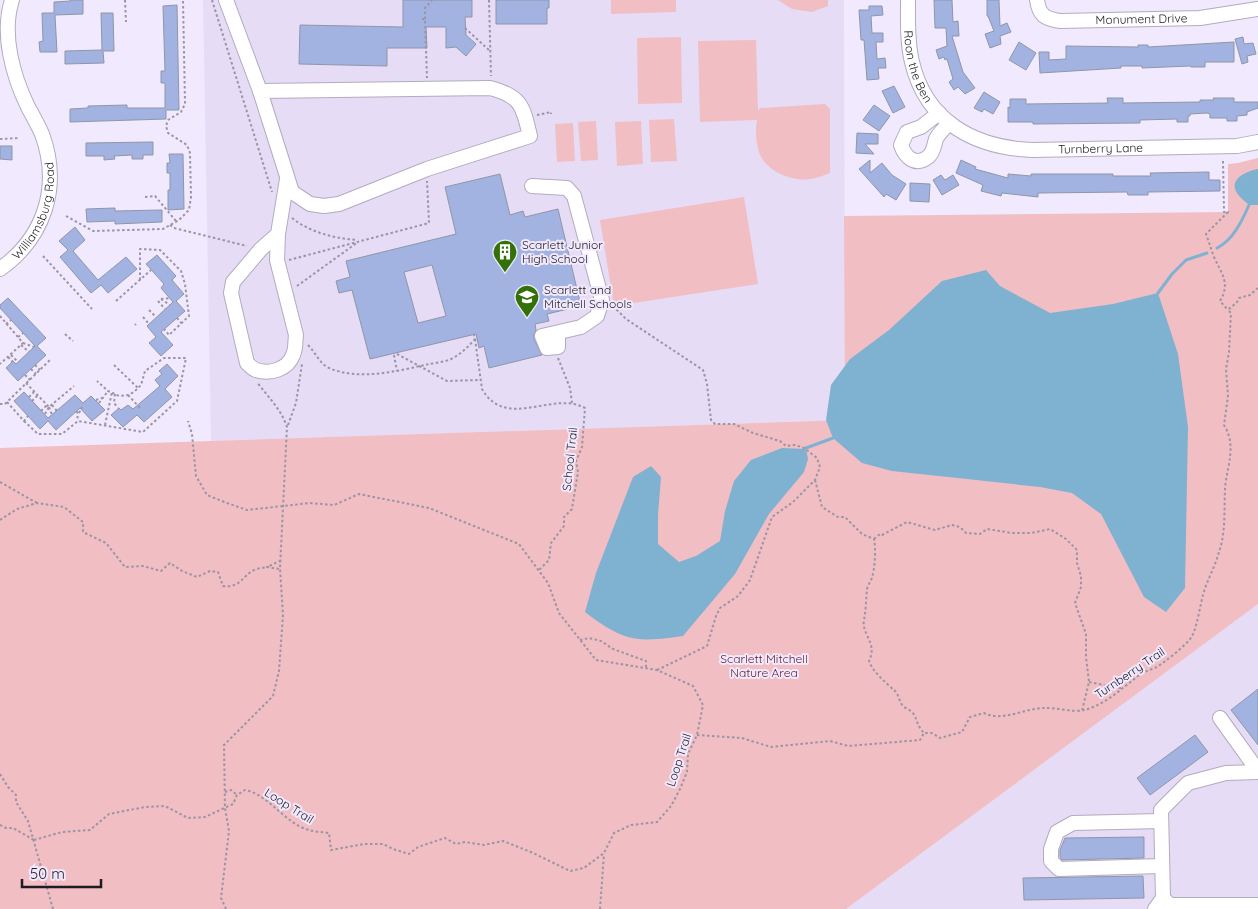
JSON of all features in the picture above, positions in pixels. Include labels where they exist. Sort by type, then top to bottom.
[{"type":"street","name":"Williamsburg Road","points":[[0,269],[32,240],[47,205],[50,186],[46,147],[24,96],[8,46],[7,26],[12,0]]},
{"type":"street","points":[[226,0],[260,91],[292,192],[310,204],[324,206],[338,204],[427,169],[530,136],[523,110],[517,100],[506,92],[490,88],[427,86],[260,91]]},
{"type":"street","name":"Roon the Ben","points":[[908,0],[911,61],[918,82],[944,118]]},
{"type":"street","name":"Monument Drive","points":[[1037,0],[1038,9],[1042,15],[1050,20],[1060,21],[1200,18],[1258,9]]},
{"type":"street","name":"Turnberry Lane","points":[[944,118],[971,137],[994,146],[1013,149],[1236,146],[1258,142]]},
{"type":"street","points":[[278,234],[261,249],[233,282],[231,293],[246,363],[256,370],[273,372],[286,365],[293,356],[296,335],[277,260],[278,234],[287,176]]},
{"type":"street","points":[[532,186],[567,188],[574,196],[602,300],[597,316],[581,327],[542,336],[547,348],[552,347]]},
{"type":"street","points":[[1220,718],[1258,771]]},
{"type":"street","points":[[1258,771],[1226,773],[1188,783],[1161,810],[1162,866],[1159,904],[1258,905]]},
{"type":"street","points":[[1161,821],[1073,823],[1057,832],[1051,849],[1051,861],[1059,869],[1162,866]]},
{"type":"path","points":[[126,0],[126,22]]},
{"type":"path","points":[[66,216],[93,231],[163,229],[170,226],[189,210],[191,197],[190,154],[187,145],[168,133],[166,126],[168,120],[181,112],[185,104],[183,0]]},
{"type":"path","points":[[212,0],[273,195]]},
{"type":"path","points":[[427,86],[424,19],[425,8],[432,0]]},
{"type":"path","points":[[489,0],[491,78]]},
{"type":"path","points":[[466,28],[490,51]]},
{"type":"path","points":[[545,113],[551,112],[551,114]]},
{"type":"path","points":[[0,139],[20,138]]},
{"type":"path","name":"Turnberry Trail","points":[[697,735],[742,738],[771,747],[830,741],[848,746],[920,740],[924,733],[932,733],[940,738],[962,732],[970,717],[984,713],[991,717],[1043,708],[1082,711],[1101,704],[1146,670],[1156,667],[1174,654],[1192,636],[1203,594],[1220,551],[1226,503],[1225,488],[1231,458],[1228,431],[1224,426],[1228,396],[1226,369],[1231,313],[1220,301],[1225,276],[1214,258],[1206,234],[1228,212],[1224,212],[1223,161]]},
{"type":"path","points":[[286,260],[429,223],[427,169]]},
{"type":"path","points":[[144,197],[155,196],[176,221]]},
{"type":"path","points":[[288,216],[318,233],[340,239],[360,241]]},
{"type":"path","points":[[170,226],[253,247]]},
{"type":"path","points":[[294,289],[360,241]]},
{"type":"path","points":[[140,280],[140,249],[160,250],[181,271],[185,284],[189,316],[169,334],[164,329]]},
{"type":"path","points":[[43,256],[92,309]]},
{"type":"path","points":[[116,301],[151,270]]},
{"type":"path","points":[[1228,310],[1239,298],[1250,296],[1258,288]]},
{"type":"path","points":[[170,298],[161,299],[170,305]]},
{"type":"path","points":[[602,300],[614,306],[626,319],[703,370],[708,384],[711,420],[715,424],[734,424],[753,433],[780,441],[786,446],[794,445],[804,448],[814,454],[820,467],[815,480],[793,502],[772,518],[750,580],[738,596],[720,608],[707,646],[657,670]]},
{"type":"path","points":[[158,301],[166,309]]},
{"type":"path","points":[[149,310],[156,318]]},
{"type":"path","points":[[0,316],[29,352]]},
{"type":"path","points":[[143,317],[149,324]]},
{"type":"path","points":[[177,318],[181,322]]},
{"type":"path","points":[[6,324],[11,320]]},
{"type":"path","points":[[18,337],[23,333]]},
{"type":"path","points":[[65,334],[73,341]]},
{"type":"path","points":[[474,335],[480,380],[486,396],[502,407],[514,409],[572,403],[570,388],[563,368],[552,347]]},
{"type":"path","points":[[308,345],[320,362],[339,371],[365,374],[397,371],[449,360],[460,354],[475,339]]},
{"type":"path","points":[[22,344],[34,347]]},
{"type":"path","points":[[0,364],[22,344]]},
{"type":"path","points":[[397,371],[396,354],[421,366],[447,382],[480,380]]},
{"type":"path","points":[[11,355],[18,362]]},
{"type":"path","points":[[8,357],[13,362]]},
{"type":"path","points":[[7,402],[38,434],[62,434],[78,421],[143,432],[177,401],[186,358],[164,358],[146,371],[138,388],[128,395],[119,396],[108,391],[97,381]]},
{"type":"path","points":[[0,404],[7,402],[51,360]]},
{"type":"path","points":[[226,909],[221,898],[229,831],[225,808],[224,745],[273,696],[279,670],[284,615],[280,561],[287,427],[298,396],[303,364]]},
{"type":"path","points":[[35,366],[40,370]]},
{"type":"path","points":[[114,366],[138,388]]},
{"type":"path","points":[[31,369],[36,374]]},
{"type":"path","points":[[25,375],[30,380]]},
{"type":"path","points":[[256,381],[274,402],[287,427]]},
{"type":"path","points":[[26,383],[49,406],[57,411]]},
{"type":"path","points":[[41,410],[74,386]]},
{"type":"path","points":[[99,404],[108,391]]},
{"type":"path","points":[[29,397],[34,392]]},
{"type":"path","points":[[105,426],[112,392]]},
{"type":"path","points":[[115,394],[114,403],[118,408]]},
{"type":"path","points":[[32,401],[38,395]]},
{"type":"path","points":[[128,395],[140,408]]},
{"type":"path","points":[[96,400],[102,398]]},
{"type":"path","name":"School Trail","points":[[538,571],[549,560],[551,543],[564,526],[564,517],[572,509],[578,472],[576,461],[582,447],[585,408],[572,403]]},
{"type":"path","points":[[44,414],[49,406]]},
{"type":"path","points":[[49,406],[52,415]]},
{"type":"path","points":[[78,421],[78,412],[82,407]]},
{"type":"path","points":[[24,420],[28,416]]},
{"type":"path","name":"Loop Trail","points":[[188,421],[192,434],[196,476],[207,496],[247,510],[310,503],[334,505],[359,494],[429,508],[519,544],[548,583],[558,613],[596,660],[657,670],[694,686],[703,705],[697,735],[688,754],[686,772],[671,806],[657,822],[631,825],[614,833],[604,853],[584,868],[570,871],[503,841],[484,845],[465,842],[456,844],[445,838],[418,848],[409,854],[383,844],[364,844],[331,850],[329,833],[307,830],[286,817],[272,804],[247,790],[241,791],[237,795]]},
{"type":"path","points":[[815,480],[822,506],[838,517],[845,518],[862,534],[874,539]]},
{"type":"path","points":[[0,482],[37,503],[64,507],[83,522],[83,532],[106,544],[125,567],[143,566],[161,571],[170,563],[182,572],[198,577],[210,571],[218,572],[223,586],[231,587],[241,582],[254,570],[280,561]]},
{"type":"path","points":[[0,520],[16,509],[37,503]]},
{"type":"path","points":[[874,539],[880,534],[907,522],[935,530],[952,525],[960,527],[966,533],[980,534],[987,529],[1012,533],[1031,533],[1050,529],[1066,539],[1077,550],[1077,563],[1081,576],[1081,587],[1076,604],[1086,634],[1089,682],[1082,711]]},
{"type":"path","points":[[874,539],[875,550],[872,578],[867,587],[864,620],[864,628],[871,644],[872,656],[869,661],[871,668],[899,696],[902,706],[913,712],[918,726],[924,733]]},
{"type":"path","points":[[266,567],[280,569]]},
{"type":"path","points":[[580,640],[589,638],[601,641],[613,649],[646,661],[646,668]]},
{"type":"path","points":[[1089,682],[1112,688],[1124,688]]},
{"type":"path","points":[[0,774],[8,787],[16,795],[16,802],[28,822],[53,909]]},
{"type":"path","points":[[0,825],[6,828],[13,828],[34,840],[62,832],[90,830],[109,814],[145,807],[165,806],[188,818],[205,817],[210,813],[233,804],[237,795],[231,790],[225,792]]},
{"type":"path","points":[[600,909],[604,853]]},
{"type":"shaded area","name":"Scarlett and Mitchell Schools","points":[[203,0],[844,0],[845,420],[211,441]]},
{"type":"shaded area","points":[[1258,604],[1258,909],[846,909],[1251,609]]},
{"type":"green space","points":[[611,0],[676,0],[676,12],[611,14]]},
{"type":"green space","points":[[778,0],[828,0],[828,6],[812,12],[792,9]]},
{"type":"green space","points":[[681,37],[682,103],[638,104],[637,38]]},
{"type":"green space","points":[[756,40],[758,111],[760,108],[825,104],[830,109],[830,173],[813,179],[796,179],[773,170],[762,159],[759,152],[756,136],[757,120],[700,122],[698,41]]},
{"type":"green space","points":[[674,119],[677,161],[651,162],[649,120]]},
{"type":"green space","points":[[596,121],[598,160],[581,161],[578,122]]},
{"type":"green space","points":[[641,121],[643,164],[617,166],[615,122]]},
{"type":"green space","points":[[573,123],[575,161],[557,162],[555,124]]},
{"type":"green space","name":"Scarlett Mitchell Nature Area","points":[[1258,158],[1258,604],[846,909],[0,909],[0,448],[845,420],[844,216],[1228,212],[1228,164]]},
{"type":"green space","points":[[744,197],[758,284],[614,306],[600,220]]},
{"type":"water","points":[[1258,169],[1258,205],[1249,205],[1237,193],[1235,184],[1244,174]]},
{"type":"water","points":[[986,270],[1000,286],[1050,313],[1113,304],[1158,293],[1178,354],[1188,427],[1185,588],[1166,612],[1144,597],[1101,514],[1072,493],[1040,487],[892,471],[862,463],[833,438],[826,420],[831,385],[850,359],[889,330],[942,281]]},
{"type":"water","points":[[782,448],[806,449],[808,459],[804,472],[769,514],[735,574],[683,636],[663,639],[628,637],[611,630],[585,612],[596,573],[633,477],[651,466],[661,477],[658,544],[679,562],[696,556],[720,541],[725,511],[734,481],[751,460]]},
{"type":"building","points":[[83,0],[83,14],[55,15],[57,52],[40,52],[39,42],[43,41],[42,13],[54,13],[54,2]]},
{"type":"building","points":[[403,0],[472,0],[472,17],[465,17],[466,35],[476,44],[466,56],[456,47],[446,48],[446,27],[426,27],[427,48],[387,48],[387,66],[299,64],[300,25],[403,27]]},
{"type":"building","points":[[496,0],[549,0],[547,24],[496,24]]},
{"type":"building","points":[[934,0],[952,0],[953,22],[958,21],[959,36],[952,36],[963,72],[975,88],[965,94],[958,87],[954,90],[949,82],[953,79],[947,59],[945,60],[944,57],[939,59],[936,50],[947,46],[946,28],[935,28]]},
{"type":"building","points":[[987,0],[999,0],[1000,26],[1007,23],[1011,32],[1000,36],[1001,44],[990,48],[985,34],[994,31],[987,16]]},
{"type":"building","points":[[177,5],[179,110],[166,110],[166,119],[70,122],[70,109],[88,108],[88,106],[127,105],[127,108],[165,108],[165,83],[161,83],[161,71],[165,71],[163,6]]},
{"type":"building","points":[[869,6],[882,6],[883,15],[871,16],[872,33],[883,33],[883,42],[876,42],[877,59],[885,58],[886,68],[878,68],[879,79],[867,80],[864,40],[861,40],[859,10],[869,10]]},
{"type":"building","points":[[101,13],[113,13],[114,51],[103,51],[104,63],[65,64],[65,51],[102,50]]},
{"type":"building","points":[[1243,37],[1244,44],[1253,43],[1256,54],[1247,56],[1248,62],[1242,64],[1235,39]]},
{"type":"building","points":[[1019,42],[1036,53],[1026,70],[1009,60]]},
{"type":"building","points":[[1234,42],[1234,62],[1205,62],[1205,67],[1142,68],[1142,66],[1121,66],[1121,68],[1040,73],[1039,52],[1049,52],[1049,60],[1066,59],[1066,46],[1138,47],[1138,45],[1148,45],[1148,47]]},
{"type":"building","points":[[894,86],[905,107],[893,113],[882,91]]},
{"type":"building","points":[[984,92],[1000,102],[993,114],[984,109],[982,112],[974,108]]},
{"type":"building","points":[[1107,98],[1123,98],[1123,103],[1200,102],[1200,100],[1214,100],[1213,98],[1234,98],[1234,102],[1258,102],[1258,108],[1247,112],[1247,115],[1237,116],[1237,121],[1227,121],[1227,118],[1210,118],[1210,114],[1207,113],[1190,114],[1188,122],[1177,122],[1177,119],[1140,120],[1140,123],[1033,124],[1033,122],[1008,122],[1010,99],[1026,99],[1026,104],[1108,103]]},
{"type":"building","points":[[874,105],[890,116],[879,131],[863,120]]},
{"type":"building","points":[[857,133],[878,134],[878,144],[865,144],[874,154],[856,153]]},
{"type":"building","points":[[153,142],[153,155],[143,155],[143,159],[132,159],[132,155],[114,156],[115,159],[104,160],[104,156],[86,156],[86,143]]},
{"type":"building","points":[[0,146],[12,146],[12,160],[0,159]]},
{"type":"building","points":[[169,154],[183,154],[184,209],[168,210],[170,173],[167,173],[167,163],[170,163]]},
{"type":"building","points":[[870,160],[870,173],[882,163],[892,175],[906,184],[896,200],[886,194],[884,197],[859,169]]},
{"type":"building","points":[[961,160],[976,167],[975,169],[1008,178],[1008,174],[1031,176],[1031,174],[1113,174],[1113,176],[1151,176],[1150,173],[1209,172],[1209,180],[1220,180],[1220,191],[1148,192],[1148,195],[1128,195],[1127,192],[1038,193],[1038,197],[1002,193],[1001,196],[981,191],[983,185],[956,173]]},
{"type":"building","name":"Scarlett Junior High School","points":[[500,174],[510,215],[523,211],[525,217],[558,209],[581,306],[547,314],[549,321],[535,324],[534,339],[542,355],[489,368],[484,346],[479,348],[476,334],[370,359],[352,290],[339,293],[336,281],[350,277],[346,261],[456,234],[445,187]],"holes":[[[432,265],[446,316],[418,323],[404,272]]]},
{"type":"building","points":[[941,175],[945,180],[953,175],[959,185],[942,195],[933,180]]},
{"type":"building","points":[[910,183],[930,184],[929,202],[910,201]]},
{"type":"building","points":[[115,208],[115,211],[162,210],[162,222],[115,224],[115,221],[87,222],[86,209]]},
{"type":"building","points":[[75,227],[85,240],[73,251],[98,280],[126,257],[137,269],[108,293],[101,285],[91,293],[60,257],[68,250],[59,241]]},
{"type":"building","points":[[157,255],[176,276],[172,280],[184,294],[176,301],[185,311],[161,332],[173,345],[161,356],[149,343],[156,337],[147,326],[173,302],[161,288],[164,284],[146,264]]},
{"type":"building","points":[[8,298],[46,338],[37,346],[46,355],[18,381],[6,368],[13,361],[16,364],[35,346],[0,308],[0,305]]},
{"type":"building","points":[[167,364],[178,376],[165,389],[172,397],[144,422],[137,415],[123,427],[111,415],[119,408],[121,410],[128,405],[133,409],[160,386],[155,380],[162,374],[159,371]]},
{"type":"building","points":[[24,392],[48,418],[75,395],[83,403],[91,396],[105,410],[92,421],[80,408],[56,430],[48,421],[40,429],[14,401]]},
{"type":"building","points":[[1258,689],[1258,745],[1231,710]]},
{"type":"building","points":[[1195,735],[1208,752],[1150,795],[1137,778]]},
{"type":"building","points":[[1144,837],[1144,858],[1062,860],[1060,857],[1060,850],[1065,838]]},
{"type":"building","points":[[1143,876],[1144,898],[1024,900],[1023,878]]},
{"type":"waterway","points":[[1217,248],[1223,245],[1232,235],[1240,224],[1249,205]]},
{"type":"waterway","points":[[1158,293],[1172,274],[1186,260],[1207,253]]},
{"type":"waterway","points":[[806,448],[833,438]]},
{"type":"place","name":"Scarlett Junior High School","points":[[505,273]]},
{"type":"place","name":"Scarlett and Mitchell Schools","points":[[527,318]]}]
